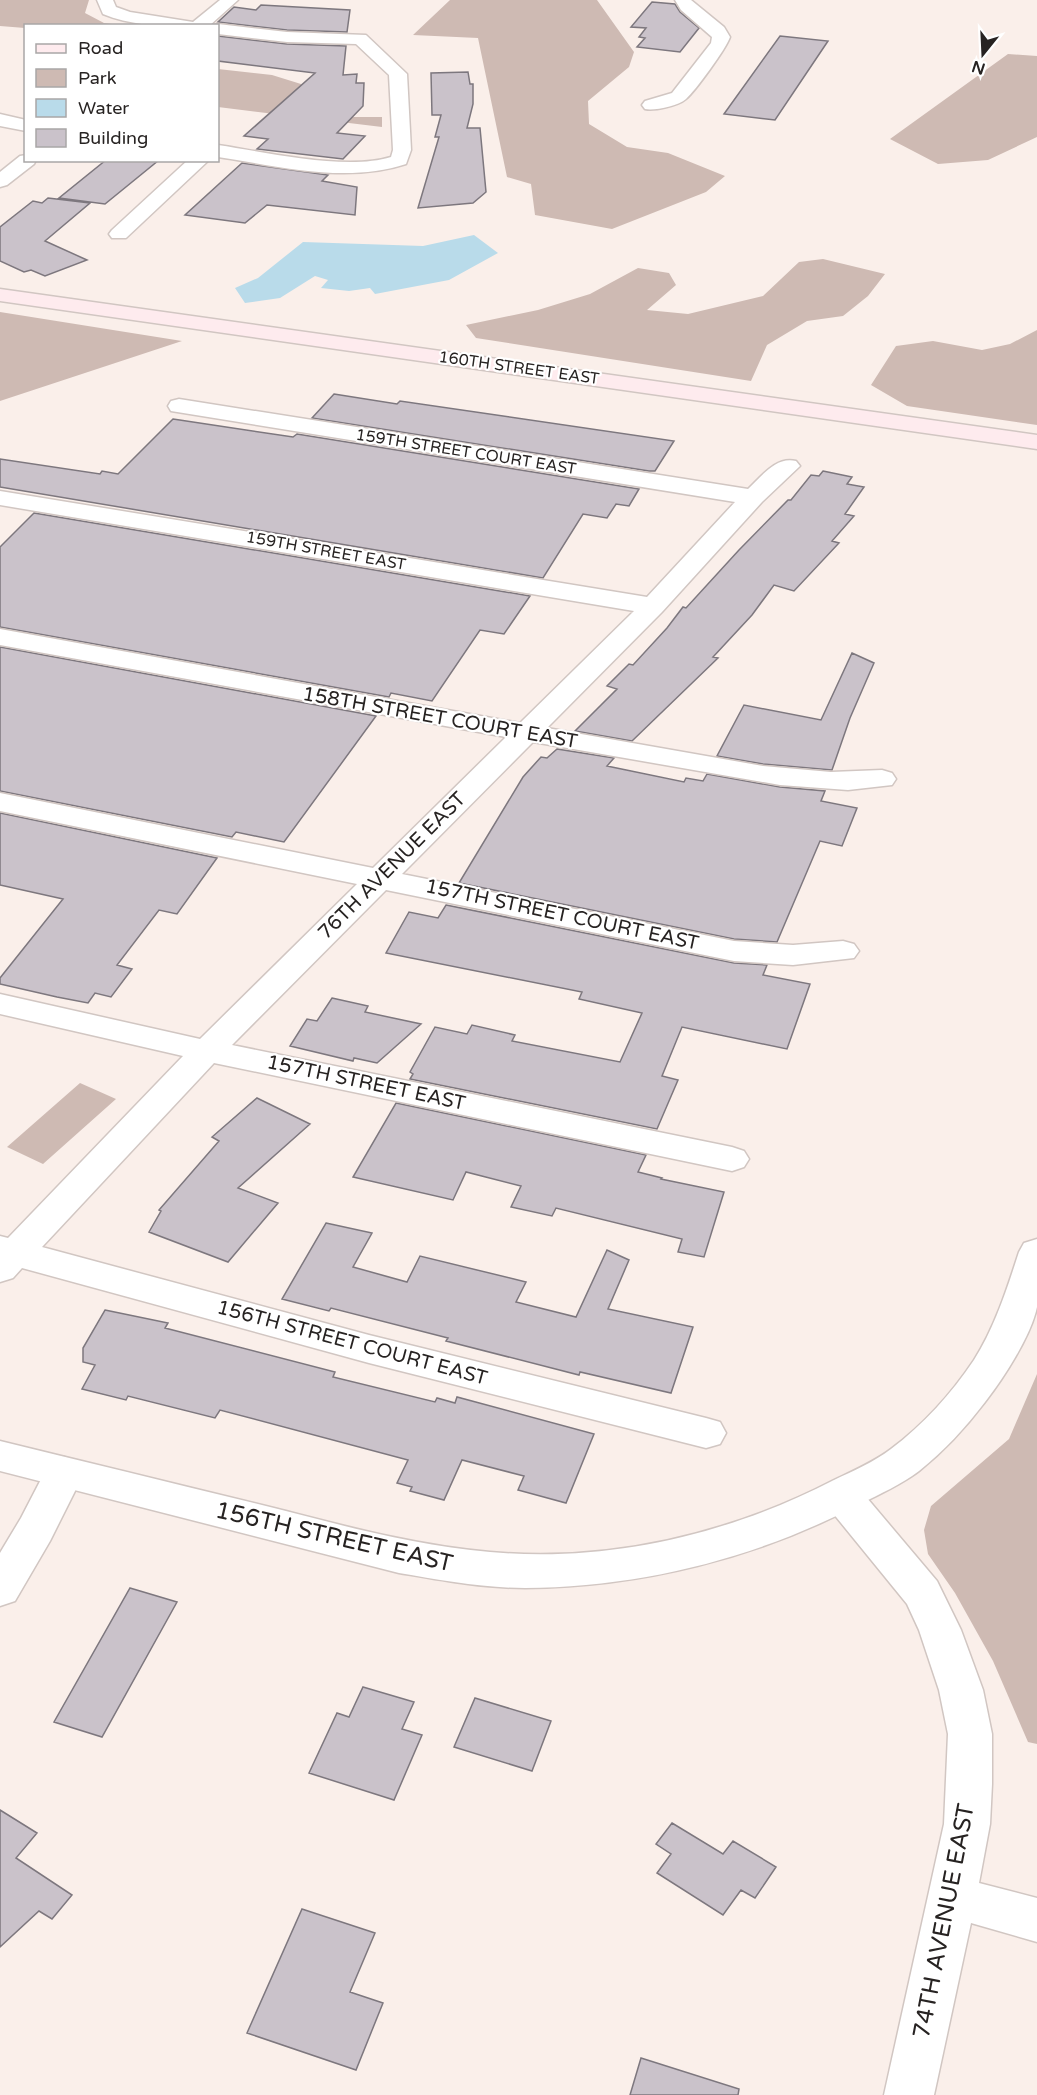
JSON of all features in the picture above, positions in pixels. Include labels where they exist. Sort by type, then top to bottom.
[{"type":"main road","name":"160TH STREET EAST","points":[[0,295],[1037,442]]},
{"type":"street","points":[[105,0],[107,7],[113,13],[174,24]]},
{"type":"street","points":[[200,24],[230,0]]},
{"type":"street","points":[[651,105],[678,97],[719,44],[721,37],[718,31],[687,6],[683,0]]},
{"type":"street","points":[[219,29],[286,37],[360,39],[398,74],[402,155],[392,164],[382,167],[347,167],[219,151]]},
{"type":"street","points":[[0,120],[24,126]]},
{"type":"street","points":[[0,182],[25,162]]},
{"type":"street","points":[[119,234],[198,162]]},
{"type":"street","name":"159TH STREET COURT EAST","points":[[179,406],[753,497]]},
{"type":"street","name":"76TH AVENUE EAST","points":[[5,1257],[207,1051],[652,606],[753,497],[788,466]]},
{"type":"street","name":"159TH STREET EAST","points":[[0,498],[652,606]]},
{"type":"street","name":"158TH STREET COURT EAST","points":[[0,637],[524,734],[758,774],[814,781],[882,780]]},
{"type":"street","name":"157TH STREET COURT EAST","points":[[0,802],[380,877],[734,951],[793,955],[843,951]]},
{"type":"street","name":"157TH STREET EAST","points":[[0,1004],[207,1051],[732,1159]]},
{"type":"street","points":[[842,1496],[905,1460],[948,1418],[980,1380],[1021,1305],[1037,1252]]},
{"type":"street","name":"156TH STREET COURT EAST","points":[[5,1257],[706,1433]]},
{"type":"street","name":"156TH STREET EAST","points":[[0,1456],[399,1556],[461,1567],[523,1571],[603,1567],[689,1553],[733,1542],[788,1521],[842,1496]]},
{"type":"street","points":[[0,1589],[36,1529],[64,1473]]},
{"type":"street","name":"74TH AVENUE EAST","points":[[842,1496],[922,1593],[940,1630],[961,1690],[970,1734],[967,1824],[909,2095]]},
{"type":"street","points":[[953,1897],[1037,1920]]},
{"type":"green space","points":[[0,0],[89,0],[85,13],[104,23],[112,24],[24,24],[24,28],[0,26]]},
{"type":"green space","points":[[450,0],[597,0],[634,52],[629,67],[588,101],[589,124],[627,147],[668,153],[725,176],[706,192],[612,229],[535,215],[531,184],[507,177],[478,38],[413,35]]},
{"type":"green space","points":[[1008,54],[1037,56],[1037,137],[988,160],[938,164],[890,139]]},
{"type":"green space","points":[[219,69],[272,75],[301,84],[304,114],[382,117],[382,127],[219,107]]},
{"type":"green space","points":[[823,259],[885,274],[868,296],[843,316],[807,321],[767,345],[751,381],[476,338],[466,325],[538,310],[590,294],[638,268],[669,273],[676,285],[647,310],[688,314],[763,296],[799,262]]},
{"type":"green space","points":[[0,312],[182,341],[0,401]]},
{"type":"green space","points":[[1037,330],[1037,425],[907,406],[871,385],[896,346],[933,341],[982,350],[1010,344]]},
{"type":"green space","points":[[80,1083],[116,1099],[43,1164],[7,1147]]},
{"type":"green space","points":[[1037,1374],[1037,1744],[1028,1742],[993,1661],[955,1593],[928,1554],[924,1530],[931,1506],[1009,1439]]},
{"type":"water","points":[[474,235],[498,253],[449,280],[375,294],[370,288],[349,291],[321,288],[328,280],[315,276],[280,298],[245,303],[235,288],[258,278],[303,242],[423,246]]},
{"type":"building","points":[[652,2],[675,4],[680,12],[699,28],[680,52],[637,47],[645,38],[639,37],[646,28],[631,27]]},
{"type":"building","points":[[261,5],[350,10],[347,32],[287,30],[218,22],[234,7],[256,10]]},
{"type":"building","points":[[219,36],[287,44],[346,46],[343,75],[357,74],[356,83],[364,83],[363,106],[337,133],[365,136],[343,159],[257,149],[268,139],[244,136],[315,73],[219,61]]},
{"type":"building","points":[[780,36],[828,41],[775,120],[724,114]]},
{"type":"building","points":[[468,72],[470,84],[473,84],[473,104],[467,128],[480,128],[486,192],[473,203],[418,208],[439,137],[435,137],[441,115],[432,115],[431,73]]},
{"type":"building","points":[[104,162],[157,162],[105,204],[59,198]]},
{"type":"building","points":[[242,163],[328,175],[322,181],[357,187],[355,215],[267,205],[245,223],[185,215]]},
{"type":"building","points":[[48,198],[90,203],[45,241],[87,260],[45,276],[31,270],[24,272],[0,261],[0,227],[33,201],[42,203]]},
{"type":"building","points":[[334,394],[397,404],[400,401],[674,441],[655,471],[649,471],[312,418]]},
{"type":"building","points":[[173,419],[293,437],[297,434],[639,489],[629,506],[616,504],[607,518],[583,514],[543,578],[0,487],[0,459],[100,474],[102,471],[118,474]]},
{"type":"building","points":[[823,471],[852,477],[847,484],[864,487],[845,514],[854,516],[832,541],[839,543],[794,591],[774,585],[752,615],[713,657],[718,658],[632,741],[575,731],[617,689],[607,686],[629,664],[633,665],[683,607],[686,608],[739,550],[788,500],[791,500],[811,475],[819,476]]},
{"type":"building","points":[[34,513],[530,596],[504,634],[480,630],[432,701],[391,693],[389,697],[0,627],[0,547]]},
{"type":"building","points":[[0,647],[376,716],[284,842],[236,832],[232,837],[0,791]]},
{"type":"building","points":[[852,653],[874,663],[850,718],[832,770],[763,764],[717,756],[744,705],[821,720]]},
{"type":"building","points":[[557,749],[614,758],[607,766],[684,782],[686,778],[703,781],[707,774],[780,787],[825,791],[821,801],[857,808],[842,846],[820,841],[777,942],[734,939],[459,883],[523,777],[541,757],[547,758]]},
{"type":"building","points":[[0,813],[217,858],[177,914],[159,910],[117,965],[132,969],[111,997],[95,993],[88,1003],[57,997],[0,984],[0,978],[63,899],[0,885]]},
{"type":"building","points":[[446,905],[734,963],[767,965],[763,975],[810,984],[787,1049],[682,1027],[662,1076],[678,1080],[657,1129],[410,1079],[413,1074],[410,1072],[435,1027],[467,1034],[472,1025],[515,1035],[512,1041],[620,1062],[642,1013],[579,999],[582,992],[386,953],[409,912],[438,918]]},
{"type":"building","points":[[332,998],[368,1006],[365,1012],[421,1024],[377,1063],[354,1058],[353,1061],[290,1046],[307,1019],[317,1021]]},
{"type":"building","points":[[257,1098],[310,1124],[238,1188],[278,1203],[228,1262],[149,1232],[161,1211],[159,1210],[219,1141],[212,1137]]},
{"type":"building","points":[[396,1103],[646,1155],[638,1172],[724,1192],[704,1257],[678,1252],[682,1239],[556,1208],[552,1216],[511,1207],[521,1186],[466,1172],[453,1200],[353,1177]]},
{"type":"building","points":[[326,1223],[372,1233],[353,1267],[407,1282],[420,1256],[526,1282],[516,1302],[576,1317],[607,1250],[629,1260],[608,1309],[693,1327],[671,1393],[580,1372],[579,1375],[446,1341],[448,1338],[331,1308],[329,1311],[282,1299]]},
{"type":"building","points":[[105,1310],[168,1323],[165,1328],[335,1372],[333,1377],[435,1402],[437,1398],[455,1403],[457,1397],[594,1434],[566,1503],[518,1490],[524,1476],[462,1460],[444,1500],[410,1491],[412,1487],[397,1483],[408,1460],[220,1410],[215,1418],[128,1396],[126,1400],[82,1389],[95,1365],[83,1362],[83,1348]]},
{"type":"building","points":[[130,1588],[177,1602],[102,1737],[54,1722]]},
{"type":"building","points":[[363,1687],[414,1702],[402,1729],[422,1735],[394,1800],[309,1773],[337,1713],[349,1717]]},
{"type":"building","points":[[475,1698],[551,1721],[532,1771],[454,1747]]},
{"type":"building","points":[[0,1810],[37,1833],[16,1858],[72,1895],[52,1919],[39,1911],[0,1947]]},
{"type":"building","points":[[672,1823],[723,1854],[733,1841],[776,1867],[755,1898],[741,1890],[723,1915],[657,1873],[671,1854],[656,1844]]},
{"type":"building","points":[[302,1909],[375,1933],[350,1992],[383,2003],[356,2070],[247,2033]]},
{"type":"building","points":[[641,2058],[739,2089],[738,2095],[630,2095]]}]
